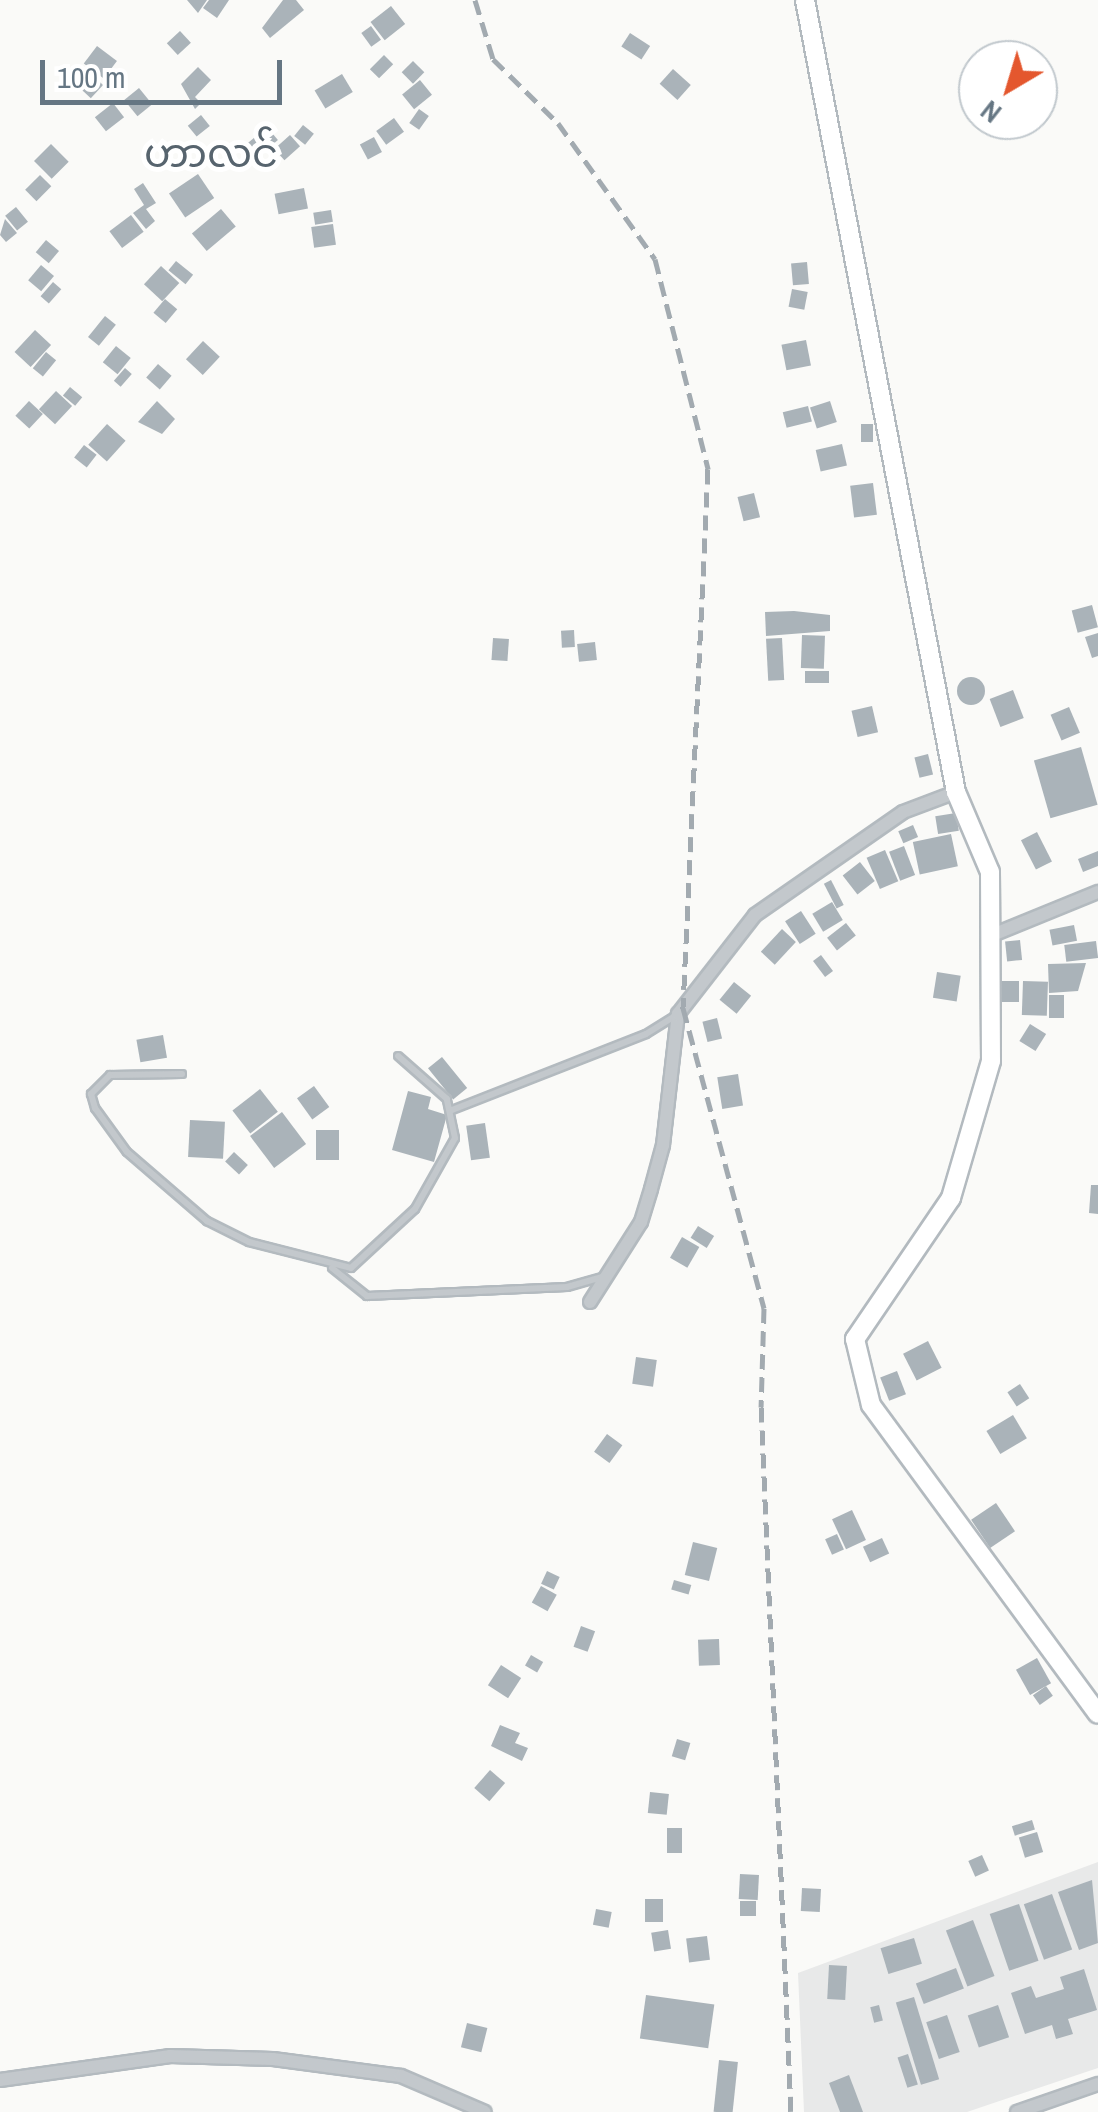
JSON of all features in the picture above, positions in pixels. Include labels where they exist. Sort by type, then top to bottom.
[{"type":"main road","points":[[806,0],[956,792],[990,872],[991,1061],[952,1198],[855,1339],[871,1405],[1098,1714]]},
{"type":"street","points":[[590,1302],[641,1222],[652,1189],[663,1145],[678,1014],[755,915],[903,812],[956,792]]},
{"type":"street","points":[[990,936],[1098,892]]},
{"type":"street","points":[[0,2080],[170,2056],[273,2059],[401,2076],[485,2112]]},
{"type":"street","points":[[1017,2112],[1098,2084]]},
{"type":"lane","points":[[452,1110],[646,1034],[678,1014]]},
{"type":"lane","points":[[182,1074],[110,1075],[91,1094],[95,1108],[127,1152],[208,1221],[249,1242],[332,1268],[351,1268],[414,1208],[448,1159],[455,1138],[452,1110],[432,1080],[398,1056]]},
{"type":"lane","points":[[332,1268],[366,1296],[567,1287],[603,1277]]},
{"type":"shaded area","points":[[1098,1862],[1098,2068],[967,2112],[804,2112],[798,1973]]},
{"type":"building","points":[[187,0],[207,0],[198,13]]},
{"type":"building","points":[[209,0],[229,0],[217,18],[203,8]]},
{"type":"building","points":[[283,0],[296,0],[304,10],[270,38],[262,28]]},
{"type":"building","points":[[391,6],[405,24],[385,40],[371,22]]},
{"type":"building","points":[[371,26],[381,40],[371,47],[361,33]]},
{"type":"building","points":[[180,31],[191,43],[178,55],[167,43]]},
{"type":"building","points":[[630,33],[650,46],[641,59],[621,46]]},
{"type":"building","points":[[97,46],[117,61],[104,79],[84,64]]},
{"type":"building","points":[[384,55],[393,64],[379,78],[370,69]]},
{"type":"building","points":[[413,61],[424,72],[413,84],[402,72]]},
{"type":"building","points":[[198,67],[211,80],[195,97],[201,103],[195,109],[181,84]]},
{"type":"building","points":[[673,69],[691,85],[677,100],[660,84]]},
{"type":"building","points":[[87,70],[103,85],[91,98],[75,83]]},
{"type":"building","points":[[342,74],[353,92],[325,108],[315,90]]},
{"type":"building","points":[[420,80],[432,95],[414,109],[402,94]]},
{"type":"building","points":[[139,88],[152,104],[137,116],[124,100]]},
{"type":"building","points":[[113,103],[124,117],[106,131],[95,117]]},
{"type":"building","points":[[419,109],[429,116],[419,130],[409,123]]},
{"type":"building","points":[[201,115],[210,126],[197,137],[188,126]]},
{"type":"building","points":[[394,118],[404,132],[386,145],[376,131]]},
{"type":"building","points":[[303,125],[314,134],[305,145],[294,136]]},
{"type":"building","points":[[267,127],[278,140],[259,156],[248,143]]},
{"type":"building","points":[[290,135],[300,146],[284,160],[274,149]]},
{"type":"building","points":[[374,137],[382,152],[368,160],[360,145]]},
{"type":"building","points":[[51,144],[69,162],[52,179],[34,161]]},
{"type":"building","points":[[198,174],[214,198],[185,218],[169,194]]},
{"type":"building","points":[[40,175],[51,186],[36,201],[25,190]]},
{"type":"building","points":[[143,183],[156,203],[146,209],[155,221],[146,229],[133,213],[144,205],[134,189]]},
{"type":"building","points":[[304,188],[308,209],[279,214],[275,194]]},
{"type":"building","points":[[16,207],[28,222],[17,231],[5,216]]},
{"type":"building","points":[[221,209],[236,227],[207,251],[192,233]]},
{"type":"building","points":[[331,210],[333,222],[315,225],[313,213]]},
{"type":"building","points":[[131,215],[144,232],[122,248],[109,231]]},
{"type":"building","points":[[5,219],[17,233],[6,242],[0,235]]},
{"type":"building","points":[[333,224],[336,245],[314,248],[311,227]]},
{"type":"building","points":[[46,240],[59,251],[49,263],[36,252]]},
{"type":"building","points":[[176,261],[193,275],[186,284],[168,270]]},
{"type":"building","points":[[807,262],[809,284],[793,285],[791,263]]},
{"type":"building","points":[[41,265],[54,276],[41,291],[28,280]]},
{"type":"building","points":[[161,266],[179,283],[162,301],[144,284]]},
{"type":"building","points":[[53,282],[61,289],[49,304],[41,296]]},
{"type":"building","points":[[792,289],[808,292],[804,310],[789,307]]},
{"type":"building","points":[[165,299],[177,309],[166,323],[153,313]]},
{"type":"building","points":[[105,316],[116,325],[99,346],[88,337]]},
{"type":"building","points":[[35,330],[51,345],[31,367],[15,352]]},
{"type":"building","points":[[806,340],[811,366],[786,370],[781,345]]},
{"type":"building","points":[[203,341],[220,357],[203,375],[186,359]]},
{"type":"building","points":[[116,346],[131,358],[118,374],[103,362]]},
{"type":"building","points":[[46,352],[56,360],[43,377],[33,368]]},
{"type":"building","points":[[158,364],[172,376],[160,389],[146,378]]},
{"type":"building","points":[[125,368],[132,374],[121,387],[114,381]]},
{"type":"building","points":[[70,387],[82,397],[75,406],[63,395]]},
{"type":"building","points":[[56,391],[72,406],[55,424],[39,409]]},
{"type":"building","points":[[29,401],[43,414],[29,429],[15,416]]},
{"type":"building","points":[[157,401],[175,419],[162,434],[138,422]]},
{"type":"building","points":[[830,401],[837,422],[817,428],[810,407]]},
{"type":"building","points":[[808,406],[812,422],[787,428],[783,412]]},
{"type":"building","points":[[107,424],[126,441],[107,462],[88,445]]},
{"type":"building","points":[[861,424],[873,424],[873,442],[861,442]]},
{"type":"building","points":[[842,444],[847,465],[821,472],[816,450]]},
{"type":"building","points":[[84,445],[97,455],[87,467],[74,458]]},
{"type":"building","points":[[873,483],[877,515],[854,518],[850,486]]},
{"type":"building","points":[[754,493],[760,517],[744,521],[738,497]]},
{"type":"building","points":[[1092,605],[1098,627],[1078,633],[1072,610]]},
{"type":"building","points":[[765,612],[830,615],[830,631],[766,636]]},
{"type":"building","points":[[574,630],[575,647],[562,648],[561,631]]},
{"type":"building","points":[[1098,633],[1098,656],[1092,658],[1085,637]]},
{"type":"building","points":[[802,635],[825,636],[824,669],[801,668]]},
{"type":"building","points":[[493,638],[509,639],[507,661],[491,660]]},
{"type":"building","points":[[782,638],[784,680],[768,681],[766,639]]},
{"type":"building","points":[[595,642],[597,660],[579,662],[577,644]]},
{"type":"building","points":[[805,671],[829,671],[829,683],[805,683]]},
{"type":"building","points":[[971,677],[981,681],[985,691],[981,701],[971,705],[961,701],[957,691],[961,681]]},
{"type":"building","points":[[1013,690],[1024,718],[1000,727],[990,699]]},
{"type":"building","points":[[872,706],[878,732],[858,737],[852,711]]},
{"type":"building","points":[[1069,707],[1080,733],[1062,741],[1051,715]]},
{"type":"building","points":[[1081,747],[1098,805],[1050,818],[1034,761]]},
{"type":"building","points":[[928,754],[933,774],[919,778],[914,757]]},
{"type":"building","points":[[956,813],[959,831],[938,834],[935,816]]},
{"type":"building","points":[[913,825],[918,837],[903,843],[898,831]]},
{"type":"building","points":[[1037,832],[1052,861],[1036,870],[1021,840]]},
{"type":"building","points":[[951,834],[958,866],[920,874],[913,842]]},
{"type":"building","points":[[904,846],[915,875],[900,881],[889,852]]},
{"type":"building","points":[[885,850],[898,881],[880,889],[867,858]]},
{"type":"building","points":[[1098,851],[1098,866],[1083,872],[1078,859]]},
{"type":"building","points":[[860,862],[875,881],[857,894],[843,876]]},
{"type":"building","points":[[831,880],[844,905],[837,909],[824,884]]},
{"type":"building","points":[[832,902],[843,920],[823,932],[812,914]]},
{"type":"building","points":[[801,911],[816,934],[800,944],[785,921]]},
{"type":"building","points":[[846,923],[856,936],[837,950],[827,938]]},
{"type":"building","points":[[1074,925],[1077,941],[1053,945],[1049,930]]},
{"type":"building","points":[[782,929],[796,942],[775,965],[761,952]]},
{"type":"building","points":[[1020,940],[1022,960],[1007,961],[1005,942]]},
{"type":"building","points":[[1096,941],[1098,958],[1066,962],[1064,945]]},
{"type":"building","points":[[821,955],[833,971],[825,977],[813,961]]},
{"type":"building","points":[[1086,963],[1078,991],[1049,993],[1048,964]]},
{"type":"building","points":[[937,972],[961,976],[957,1001],[933,998]]},
{"type":"building","points":[[999,981],[1019,981],[1019,1002],[999,1002]]},
{"type":"building","points":[[1023,981],[1048,982],[1047,1016],[1022,1015]]},
{"type":"building","points":[[734,982],[751,996],[737,1014],[720,1000]]},
{"type":"building","points":[[1049,995],[1064,995],[1064,1018],[1049,1018]]},
{"type":"building","points":[[717,1018],[722,1038],[708,1042],[702,1022]]},
{"type":"building","points":[[1030,1024],[1046,1034],[1036,1051],[1019,1041]]},
{"type":"building","points":[[163,1035],[167,1058],[140,1062],[136,1040]]},
{"type":"building","points":[[442,1057],[467,1088],[453,1099],[428,1068]]},
{"type":"building","points":[[738,1074],[743,1106],[722,1109],[717,1077]]},
{"type":"building","points":[[314,1086],[329,1107],[312,1119],[297,1098]]},
{"type":"building","points":[[260,1089],[278,1112],[250,1133],[232,1111]]},
{"type":"building","points":[[408,1091],[431,1097],[428,1109],[447,1115],[434,1162],[392,1150]]},
{"type":"building","points":[[282,1112],[306,1144],[274,1168],[250,1136]]},
{"type":"building","points":[[190,1120],[225,1122],[223,1159],[188,1157]]},
{"type":"building","points":[[485,1123],[490,1158],[471,1160],[466,1126]]},
{"type":"building","points":[[316,1130],[339,1130],[339,1160],[316,1160]]},
{"type":"building","points":[[234,1152],[248,1165],[239,1174],[225,1162]]},
{"type":"building","points":[[1091,1185],[1098,1185],[1098,1214],[1089,1213]]},
{"type":"building","points":[[698,1226],[714,1236],[707,1248],[691,1238]]},
{"type":"building","points":[[682,1237],[699,1247],[687,1268],[670,1258]]},
{"type":"building","points":[[928,1341],[942,1368],[917,1380],[903,1354]]},
{"type":"building","points":[[636,1357],[657,1360],[653,1387],[632,1384]]},
{"type":"building","points":[[897,1371],[906,1394],[889,1401],[880,1377]]},
{"type":"building","points":[[1020,1384],[1029,1398],[1017,1406],[1007,1392]]},
{"type":"building","points":[[1013,1415],[1027,1438],[1000,1454],[986,1431]]},
{"type":"building","points":[[607,1434],[622,1445],[609,1463],[594,1452]]},
{"type":"building","points":[[996,1503],[1015,1531],[990,1548],[971,1520]]},
{"type":"building","points":[[852,1510],[866,1540],[846,1549],[832,1519]]},
{"type":"building","points":[[837,1534],[844,1550],[832,1555],[825,1539]]},
{"type":"building","points":[[882,1538],[889,1553],[870,1562],[863,1547]]},
{"type":"building","points":[[693,1542],[717,1548],[709,1581],[685,1575]]},
{"type":"building","points":[[547,1571],[560,1577],[554,1590],[541,1584]]},
{"type":"building","points":[[674,1580],[691,1585],[689,1595],[671,1590]]},
{"type":"building","points":[[541,1586],[557,1595],[548,1611],[532,1603]]},
{"type":"building","points":[[581,1626],[595,1631],[588,1652],[573,1647]]},
{"type":"building","points":[[719,1639],[720,1665],[699,1666],[698,1640]]},
{"type":"building","points":[[531,1655],[543,1662],[537,1672],[525,1665]]},
{"type":"building","points":[[1037,1658],[1051,1683],[1030,1695],[1016,1670]]},
{"type":"building","points":[[501,1665],[521,1678],[508,1698],[488,1685]]},
{"type":"building","points":[[1046,1686],[1053,1696],[1040,1705],[1033,1695]]},
{"type":"building","points":[[500,1725],[520,1733],[515,1743],[528,1748],[522,1761],[491,1746]]},
{"type":"building","points":[[677,1739],[690,1743],[685,1760],[672,1756]]},
{"type":"building","points":[[490,1770],[505,1783],[489,1801],[474,1788]]},
{"type":"building","points":[[650,1792],[669,1794],[667,1815],[648,1813]]},
{"type":"building","points":[[1032,1820],[1035,1830],[1015,1836],[1012,1826]]},
{"type":"building","points":[[667,1828],[682,1828],[682,1853],[667,1853]]},
{"type":"building","points":[[1037,1832],[1043,1852],[1025,1858],[1019,1838]]},
{"type":"building","points":[[982,1855],[989,1871],[975,1877],[968,1861]]},
{"type":"building","points":[[740,1874],[759,1875],[758,1900],[739,1899]]},
{"type":"building","points":[[1092,1880],[1098,1943],[1079,1950],[1058,1892]]},
{"type":"building","points":[[802,1888],[821,1889],[820,1912],[801,1911]]},
{"type":"building","points":[[1052,1894],[1072,1949],[1044,1960],[1024,1904]]},
{"type":"building","points":[[645,1899],[663,1899],[663,1922],[645,1922]]},
{"type":"building","points":[[740,1901],[756,1901],[756,1916],[740,1916]]},
{"type":"building","points":[[1019,1904],[1039,1961],[1009,1971],[990,1914]]},
{"type":"building","points":[[596,1909],[612,1912],[609,1928],[593,1925]]},
{"type":"building","points":[[973,1920],[995,1976],[967,1986],[946,1930]]},
{"type":"building","points":[[668,1930],[671,1949],[654,1951],[651,1933]]},
{"type":"building","points":[[707,1936],[710,1960],[689,1962],[686,1939]]},
{"type":"building","points":[[914,1938],[922,1964],[888,1974],[881,1948]]},
{"type":"building","points":[[829,1965],[847,1966],[845,2000],[827,1999]]},
{"type":"building","points":[[956,1968],[964,1989],[924,2004],[916,1983]]},
{"type":"building","points":[[1084,1969],[1097,2010],[1068,2019],[1073,2034],[1056,2039],[1052,2025],[1025,2034],[1011,1993],[1031,1986],[1036,1998],[1064,1989],[1060,1977]]},
{"type":"building","points":[[646,1995],[714,2005],[708,2048],[640,2039]]},
{"type":"building","points":[[914,1997],[939,2079],[921,2085],[896,2003]]},
{"type":"building","points":[[879,2005],[883,2021],[874,2023],[870,2007]]},
{"type":"building","points":[[998,2005],[1009,2037],[979,2048],[968,2015]]},
{"type":"building","points":[[947,2015],[960,2052],[939,2059],[926,2022]]},
{"type":"building","points":[[467,2023],[487,2028],[481,2052],[461,2047]]},
{"type":"building","points":[[908,2054],[918,2084],[907,2088],[898,2057]]},
{"type":"building","points":[[719,2060],[738,2062],[733,2112],[714,2112]]},
{"type":"building","points":[[849,2075],[863,2112],[840,2112],[829,2083]]},
{"type":"railway","points":[[475,0],[493,59],[558,123],[655,259],[708,469],[683,1008],[764,1308],[761,1407],[791,2112]]},
{"type":"district","name":"ဟာလင်","points":[[211,153]]}]
